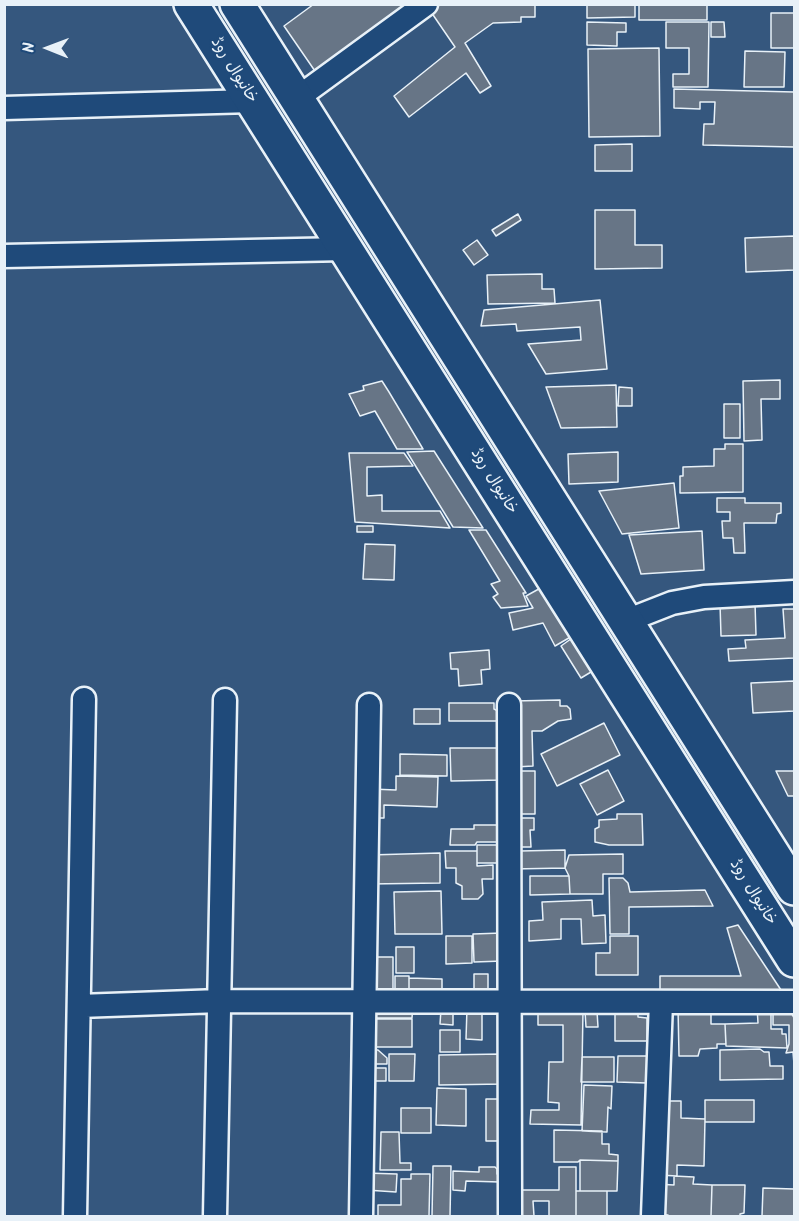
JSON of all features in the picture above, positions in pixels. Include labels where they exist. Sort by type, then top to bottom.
[{"type":"main road","name":"خانیوال روڈ","points":[[190,4],[795,960]]},
{"type":"main road","points":[[237,4],[795,888]]},
{"type":"street","points":[[297,99],[426,4]]},
{"type":"street","points":[[4,108],[252,101]]},
{"type":"street","points":[[4,256],[346,249]]},
{"type":"street","points":[[626,621],[672,603],[704,597],[795,592]]},
{"type":"street","points":[[75,1216],[84,699]]},
{"type":"street","points":[[215,1216],[225,700]]},
{"type":"street","points":[[361,1216],[369,705]]},
{"type":"street","points":[[509,705],[510,1216]]},
{"type":"street","points":[[79,1006],[219,1001],[795,1002]]},
{"type":"street","points":[[653,1216],[662,1002]]},
{"type":"building","points":[[314,4],[416,4],[317,74],[284,26]]},
{"type":"building","points":[[436,4],[535,4],[535,17],[521,17],[521,22],[493,23],[465,43],[491,86],[480,93],[466,73],[409,117],[394,96],[455,47],[429,9]]},
{"type":"building","points":[[587,4],[635,4],[635,17],[587,18]]},
{"type":"building","points":[[639,4],[707,4],[707,20],[639,20]]},
{"type":"building","points":[[771,13],[794,13],[794,48],[771,48]]},
{"type":"building","points":[[587,22],[626,23],[626,32],[617,32],[617,46],[587,45]]},
{"type":"building","points":[[666,22],[709,22],[708,87],[673,87],[673,74],[689,74],[689,48],[666,48]]},
{"type":"building","points":[[711,22],[724,22],[725,37],[711,37]]},
{"type":"building","points":[[659,48],[660,136],[589,137],[588,49]]},
{"type":"building","points":[[745,51],[785,52],[784,87],[744,87]]},
{"type":"building","points":[[674,89],[794,92],[794,147],[703,145],[704,124],[714,124],[715,102],[700,102],[700,109],[674,108]]},
{"type":"building","points":[[632,144],[632,171],[595,171],[595,145]]},
{"type":"building","points":[[595,210],[635,210],[635,245],[662,245],[662,268],[595,269]]},
{"type":"building","points":[[518,214],[521,220],[496,236],[492,230]]},
{"type":"building","points":[[794,236],[794,270],[746,272],[745,238]]},
{"type":"building","points":[[477,240],[488,255],[474,265],[463,250]]},
{"type":"building","points":[[542,274],[542,289],[554,289],[555,303],[488,304],[487,275]]},
{"type":"building","points":[[600,300],[607,369],[546,374],[528,344],[581,340],[580,327],[517,331],[516,324],[481,326],[484,310]]},
{"type":"building","points":[[780,380],[780,399],[761,399],[762,440],[744,441],[743,381]]},
{"type":"building","points":[[382,381],[423,449],[397,449],[375,411],[360,416],[349,394],[364,390],[363,386]]},
{"type":"building","points":[[616,385],[617,427],[561,428],[546,387]]},
{"type":"building","points":[[619,387],[632,388],[632,406],[618,406]]},
{"type":"building","points":[[724,404],[740,404],[740,438],[724,438]]},
{"type":"building","points":[[725,444],[743,444],[743,492],[680,493],[680,476],[683,476],[683,467],[714,466],[714,449],[725,449]]},
{"type":"building","points":[[434,451],[483,528],[453,527],[407,452]]},
{"type":"building","points":[[618,452],[618,482],[569,484],[568,454]]},
{"type":"building","points":[[349,453],[404,453],[413,466],[367,467],[367,496],[382,495],[382,511],[440,511],[450,528],[355,522]]},
{"type":"building","points":[[674,483],[679,528],[622,534],[599,491]]},
{"type":"building","points":[[717,498],[745,498],[745,503],[781,503],[781,513],[777,514],[776,523],[744,523],[745,553],[734,553],[733,538],[723,538],[722,521],[730,521],[730,512],[717,512]]},
{"type":"building","points":[[357,526],[373,526],[373,532],[357,532]]},
{"type":"building","points":[[469,530],[486,530],[526,593],[523,593],[528,606],[501,608],[493,597],[498,594],[491,584],[500,581]]},
{"type":"building","points":[[702,531],[704,570],[641,574],[629,535]]},
{"type":"building","points":[[365,544],[395,545],[394,580],[363,579]]},
{"type":"building","points":[[546,585],[574,635],[555,646],[543,623],[513,630],[509,613],[533,608],[526,596]]},
{"type":"building","points":[[755,603],[756,635],[721,636],[720,604]]},
{"type":"building","points":[[783,609],[794,609],[794,658],[729,661],[728,649],[746,648],[745,640],[785,638]]},
{"type":"building","points":[[575,636],[596,669],[581,678],[561,646]]},
{"type":"building","points":[[489,650],[490,669],[481,670],[482,684],[459,686],[458,669],[451,669],[450,653]]},
{"type":"building","points":[[794,681],[794,711],[753,713],[751,683]]},
{"type":"building","points":[[560,700],[560,706],[567,706],[570,709],[571,719],[558,721],[542,731],[532,731],[533,766],[515,767],[514,701]]},
{"type":"building","points":[[449,703],[494,703],[494,709],[500,712],[500,721],[449,721]]},
{"type":"building","points":[[414,709],[440,709],[440,724],[414,724]]},
{"type":"building","points":[[604,723],[620,755],[557,786],[541,754]]},
{"type":"building","points":[[450,748],[501,748],[501,780],[451,781]]},
{"type":"building","points":[[400,754],[447,755],[447,776],[400,775]]},
{"type":"building","points":[[608,770],[624,801],[597,815],[580,784]]},
{"type":"building","points":[[516,771],[535,771],[535,814],[514,814]]},
{"type":"building","points":[[776,771],[794,771],[794,796],[788,796]]},
{"type":"building","points":[[396,776],[438,777],[437,807],[384,805],[384,818],[371,818],[371,789],[396,790]]},
{"type":"building","points":[[617,814],[642,814],[643,845],[609,845],[595,842],[595,829],[599,827],[599,820],[617,819]]},
{"type":"building","points":[[513,818],[534,818],[534,830],[530,830],[531,847],[520,847],[520,851],[565,850],[565,868],[513,869]]},
{"type":"building","points":[[474,825],[498,825],[498,842],[450,845],[451,829],[474,829]]},
{"type":"building","points":[[477,845],[497,845],[497,863],[477,863]]},
{"type":"building","points":[[445,851],[477,851],[477,866],[493,865],[493,879],[482,879],[483,894],[478,899],[462,899],[462,886],[456,883],[456,868],[446,868]]},
{"type":"building","points":[[440,853],[440,883],[369,884],[369,855]]},
{"type":"building","points":[[623,854],[623,874],[603,874],[603,894],[570,894],[569,876],[565,868],[569,855]]},
{"type":"building","points":[[530,876],[569,876],[570,894],[530,895]]},
{"type":"building","points":[[609,878],[623,878],[628,883],[630,892],[705,890],[713,906],[629,907],[629,934],[610,934]]},
{"type":"building","points":[[441,891],[442,934],[395,934],[394,892]]},
{"type":"building","points":[[592,900],[593,916],[605,915],[606,943],[582,944],[581,919],[561,919],[561,939],[529,941],[529,921],[543,920],[542,902]]},
{"type":"building","points":[[738,925],[783,993],[660,994],[660,976],[741,976],[727,928]]},
{"type":"building","points":[[502,933],[503,961],[474,962],[473,934]]},
{"type":"building","points":[[446,936],[472,936],[472,963],[446,964]]},
{"type":"building","points":[[610,936],[638,936],[638,975],[596,975],[596,953],[610,953]]},
{"type":"building","points":[[396,947],[414,947],[414,973],[396,973]]},
{"type":"building","points":[[378,957],[393,957],[393,992],[370,992],[370,965]]},
{"type":"building","points":[[474,974],[488,974],[488,993],[474,993]]},
{"type":"building","points":[[395,976],[409,976],[409,991],[395,991]]},
{"type":"building","points":[[409,978],[442,979],[442,991],[409,991]]},
{"type":"building","points":[[369,1004],[413,1004],[412,1018],[369,1018]]},
{"type":"building","points":[[711,1007],[711,1024],[725,1024],[726,1044],[717,1044],[717,1048],[700,1049],[698,1056],[679,1056],[678,1008]]},
{"type":"building","points":[[757,1007],[771,1007],[771,1029],[782,1029],[782,1034],[786,1034],[787,1048],[726,1046],[725,1024],[758,1023]]},
{"type":"building","points":[[773,1007],[788,1007],[794,1018],[794,1064],[793,1052],[786,1053],[789,1044],[789,1025],[773,1025]]},
{"type":"building","points":[[467,1008],[482,1009],[482,1040],[466,1039]]},
{"type":"building","points":[[441,1009],[453,1010],[453,1025],[440,1024]]},
{"type":"building","points":[[538,1010],[583,1011],[581,1125],[530,1124],[531,1110],[559,1110],[559,1103],[548,1102],[549,1062],[563,1062],[563,1025],[538,1025]]},
{"type":"building","points":[[585,1011],[597,1011],[598,1027],[586,1027]]},
{"type":"building","points":[[615,1011],[638,1011],[638,1017],[647,1018],[647,1041],[615,1041]]},
{"type":"building","points":[[367,1019],[412,1019],[412,1047],[366,1047]]},
{"type":"building","points":[[440,1030],[460,1030],[460,1052],[440,1052]]},
{"type":"building","points":[[760,1049],[769,1052],[770,1066],[783,1066],[783,1079],[720,1080],[720,1050]]},
{"type":"building","points":[[367,1050],[378,1050],[387,1058],[387,1064],[367,1064]]},
{"type":"building","points":[[389,1054],[415,1054],[414,1081],[389,1081]]},
{"type":"building","points":[[503,1054],[504,1084],[439,1085],[439,1055]]},
{"type":"building","points":[[618,1056],[648,1056],[647,1083],[617,1082]]},
{"type":"building","points":[[582,1057],[614,1057],[614,1082],[581,1082]]},
{"type":"building","points":[[369,1068],[386,1068],[386,1081],[369,1081]]},
{"type":"building","points":[[584,1085],[612,1086],[607,1132],[582,1131]]},
{"type":"building","points":[[437,1088],[466,1089],[466,1126],[436,1125]]},
{"type":"building","points":[[486,1099],[502,1099],[502,1141],[486,1141]]},
{"type":"building","points":[[705,1100],[754,1100],[754,1122],[705,1122]]},
{"type":"building","points":[[661,1101],[681,1101],[681,1118],[705,1119],[704,1166],[677,1165],[677,1176],[659,1175]]},
{"type":"building","points":[[401,1108],[431,1108],[431,1133],[401,1133]]},
{"type":"building","points":[[554,1130],[602,1131],[602,1144],[609,1144],[609,1154],[618,1155],[618,1161],[554,1162]]},
{"type":"building","points":[[381,1132],[399,1132],[400,1163],[411,1163],[411,1170],[380,1170]]},
{"type":"building","points":[[580,1160],[618,1161],[617,1191],[580,1191]]},
{"type":"building","points":[[433,1166],[451,1166],[450,1216],[432,1216]]},
{"type":"building","points":[[479,1167],[495,1167],[497,1174],[500,1174],[500,1182],[466,1181],[465,1191],[453,1190],[453,1171],[479,1172]]},
{"type":"building","points":[[559,1167],[576,1167],[576,1216],[549,1216],[549,1201],[533,1201],[534,1216],[513,1216],[513,1190],[559,1190]]},
{"type":"building","points":[[366,1173],[397,1174],[396,1192],[366,1190]]},
{"type":"building","points":[[411,1174],[430,1174],[429,1216],[378,1216],[378,1205],[401,1205],[401,1179],[411,1179]]},
{"type":"building","points":[[674,1176],[694,1177],[693,1184],[712,1185],[711,1216],[656,1214],[657,1184],[674,1185]]},
{"type":"building","points":[[712,1185],[745,1185],[744,1213],[740,1216],[711,1216]]},
{"type":"building","points":[[763,1188],[794,1189],[794,1216],[762,1216]]},
{"type":"building","points":[[576,1191],[607,1191],[607,1216],[576,1216]]}]
